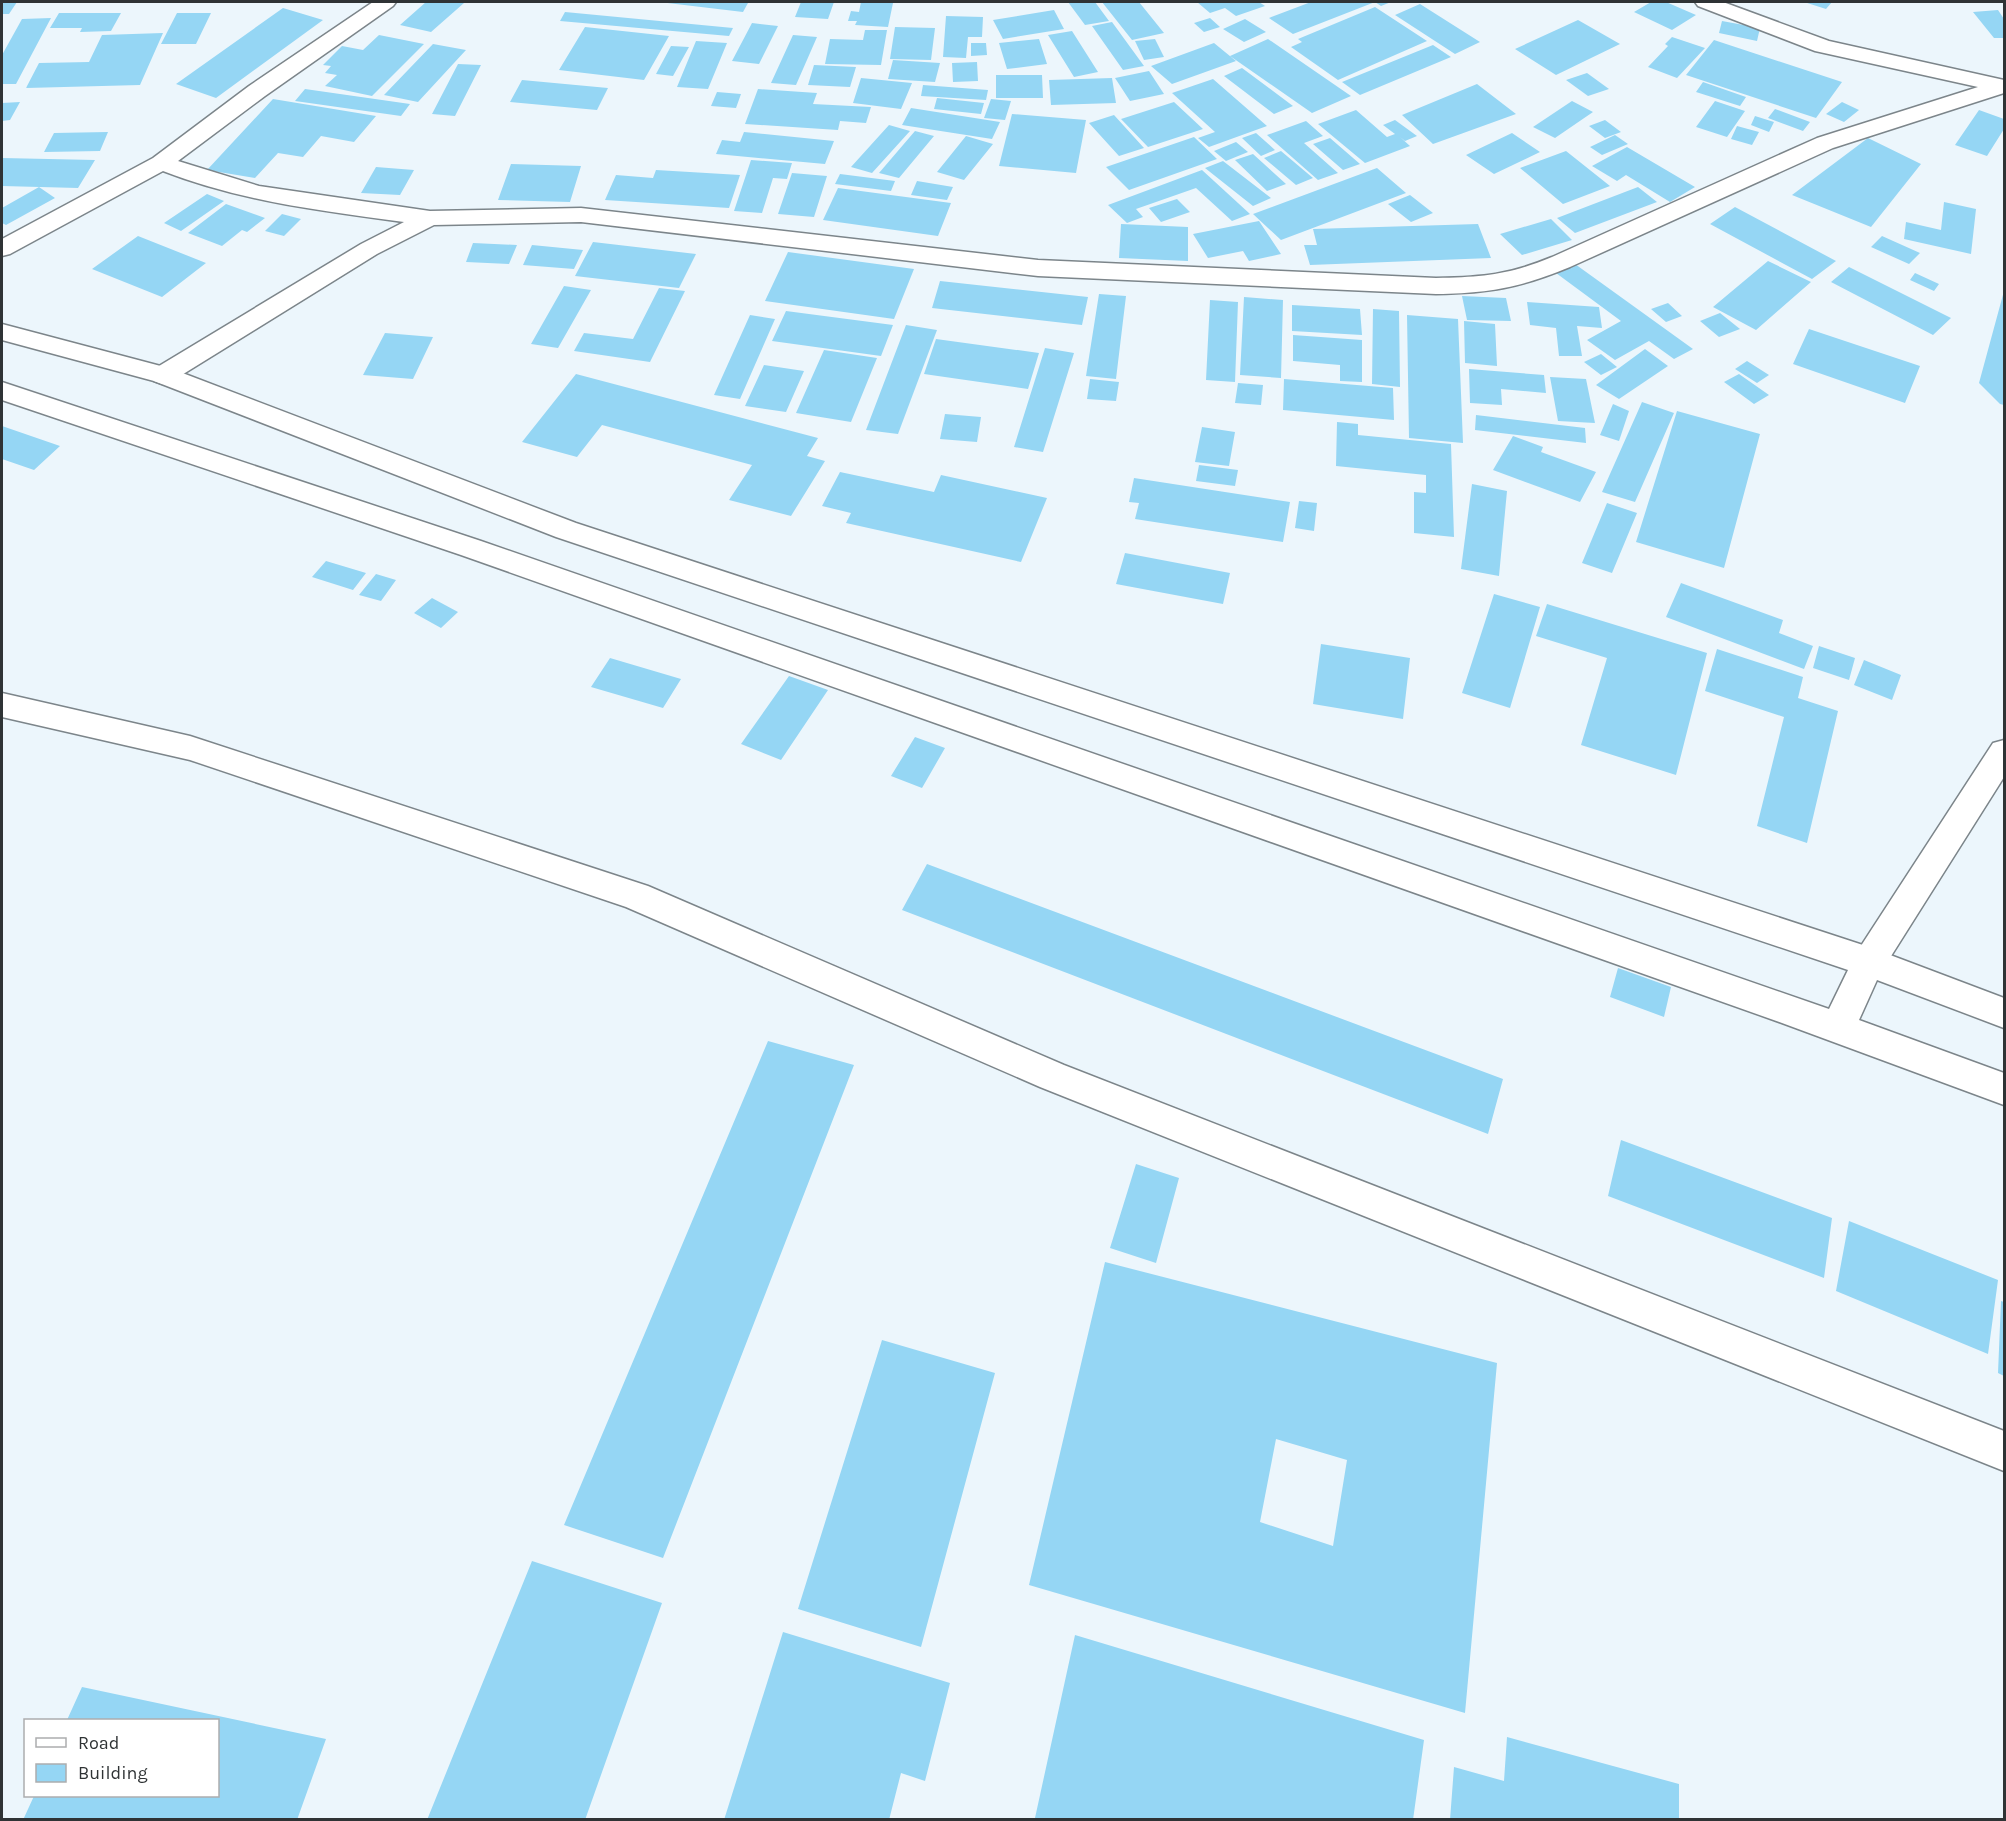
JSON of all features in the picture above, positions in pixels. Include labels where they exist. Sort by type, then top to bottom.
[{"type":"street","points":[[2,249],[161,163],[257,91],[386,2]]},
{"type":"street","points":[[1705,2],[1823,46],[2004,86]]},
{"type":"street","points":[[161,163],[198,179],[308,202],[429,218],[581,215],[802,243],[1038,268],[1436,286],[1483,285],[1524,277],[1561,262],[1825,143],[2004,86]]},
{"type":"street","points":[[163,375],[369,249],[429,218]]},
{"type":"street","points":[[2,332],[163,375],[566,530],[1869,962],[2004,1013]]},
{"type":"street","points":[[2,391],[483,552],[1838,1028],[2004,1089]]},
{"type":"street","points":[[2,705],[190,748],[636,896],[1052,1076],[2004,1451]]},
{"type":"street","points":[[1838,1028],[1869,962],[2004,752]]},
{"type":"building","points":[[2,2],[17,2],[9,14],[2,14]]},
{"type":"building","points":[[426,2],[464,3],[431,32],[400,25]]},
{"type":"building","points":[[659,2],[738,2],[748,3],[743,12]]},
{"type":"building","points":[[801,2],[834,2],[828,19],[795,17]]},
{"type":"building","points":[[861,2],[893,3],[888,27],[855,25],[857,21],[848,21],[851,11],[859,12]]},
{"type":"building","points":[[1068,2],[1095,2],[1109,21],[1085,25]]},
{"type":"building","points":[[1102,2],[1139,2],[1164,33],[1132,40]]},
{"type":"building","points":[[1197,2],[1259,2],[1265,6],[1236,16],[1225,8],[1210,13]]},
{"type":"building","points":[[1311,2],[1375,2],[1293,34],[1269,18]]},
{"type":"building","points":[[1375,2],[1391,2],[1381,6]]},
{"type":"building","points":[[1651,2],[1666,2],[1696,15],[1672,30],[1634,12]]},
{"type":"building","points":[[1804,2],[1832,2],[1826,9]]},
{"type":"building","points":[[1420,4],[1480,42],[1455,54],[1395,15]]},
{"type":"building","points":[[1375,7],[1427,41],[1338,80],[1291,47],[1302,42],[1298,39]]},
{"type":"building","points":[[283,8],[323,20],[216,98],[176,84]]},
{"type":"building","points":[[1054,10],[1064,29],[1003,39],[993,20]]},
{"type":"building","points":[[1998,10],[2004,19],[2004,38],[1994,38],[1973,12]]},
{"type":"building","points":[[565,12],[733,28],[729,36],[560,21]]},
{"type":"building","points":[[59,13],[121,13],[111,31],[80,32],[82,28],[50,28]]},
{"type":"building","points":[[177,13],[211,13],[196,44],[161,44]]},
{"type":"building","points":[[946,16],[983,17],[982,37],[968,37],[966,58],[943,57]]},
{"type":"building","points":[[51,18],[16,84],[2,84],[2,55],[22,19]]},
{"type":"building","points":[[1210,18],[1220,27],[1204,32],[1194,23]]},
{"type":"building","points":[[1245,19],[1266,32],[1244,42],[1223,29]]},
{"type":"building","points":[[1578,20],[1620,44],[1556,75],[1515,49]]},
{"type":"building","points":[[1722,21],[1760,28],[1757,41],[1719,33]]},
{"type":"building","points":[[1112,22],[1144,66],[1123,70],[1092,26]]},
{"type":"building","points":[[752,23],[778,26],[759,64],[732,61]]},
{"type":"building","points":[[585,27],[669,36],[644,80],[559,70]]},
{"type":"building","points":[[895,27],[935,28],[931,60],[890,59]]},
{"type":"building","points":[[865,30],[887,30],[881,65],[825,64],[830,39],[863,40]]},
{"type":"building","points":[[1072,31],[1098,72],[1074,77],[1048,35]]},
{"type":"building","points":[[163,33],[140,85],[26,88],[39,63],[89,62],[102,35]]},
{"type":"building","points":[[379,35],[424,44],[372,96],[325,86],[337,75],[325,73],[331,66],[323,65],[342,46],[363,50]]},
{"type":"building","points":[[793,35],[817,37],[796,85],[771,83]]},
{"type":"building","points":[[1672,37],[1705,48],[1677,78],[1648,67],[1668,46],[1665,44]]},
{"type":"building","points":[[1039,39],[1047,64],[1007,69],[999,43]]},
{"type":"building","points":[[1155,39],[1164,57],[1144,60],[1135,41]]},
{"type":"building","points":[[1268,39],[1351,96],[1312,113],[1230,56]]},
{"type":"building","points":[[1714,40],[1842,82],[1816,118],[1686,75]]},
{"type":"building","points":[[696,41],[727,43],[708,89],[677,87]]},
{"type":"building","points":[[971,43],[986,43],[987,55],[971,56]]},
{"type":"building","points":[[1214,43],[1236,61],[1172,84],[1151,66]]},
{"type":"building","points":[[433,44],[466,50],[418,102],[384,95]]},
{"type":"building","points":[[1433,45],[1451,57],[1360,95],[1342,82]]},
{"type":"building","points":[[671,46],[689,47],[673,76],[656,74]]},
{"type":"building","points":[[893,60],[940,63],[935,82],[888,79]]},
{"type":"building","points":[[977,62],[978,81],[953,82],[952,63]]},
{"type":"building","points":[[458,64],[481,65],[455,116],[432,114]]},
{"type":"building","points":[[814,65],[856,67],[850,87],[808,85]]},
{"type":"building","points":[[1242,68],[1293,106],[1274,114],[1224,76]]},
{"type":"building","points":[[1149,71],[1164,94],[1130,101],[1115,78]]},
{"type":"building","points":[[1587,73],[1609,89],[1588,96],[1566,80]]},
{"type":"building","points":[[996,75],[1042,75],[1043,98],[996,98]]},
{"type":"building","points":[[861,78],[912,83],[901,109],[853,103]]},
{"type":"building","points":[[1112,78],[1116,103],[1051,105],[1049,80]]},
{"type":"building","points":[[1213,79],[1267,126],[1209,147],[1198,138],[1215,132],[1172,93]]},
{"type":"building","points":[[522,80],[608,88],[597,110],[510,102]]},
{"type":"building","points":[[1703,82],[1746,97],[1740,106],[1696,92]]},
{"type":"building","points":[[1477,84],[1516,114],[1433,144],[1402,115]]},
{"type":"building","points":[[923,85],[988,90],[986,100],[921,96]]},
{"type":"building","points":[[305,89],[410,104],[401,116],[295,101]]},
{"type":"building","points":[[758,89],[817,93],[813,104],[871,107],[866,123],[840,121],[838,130],[745,124]]},
{"type":"building","points":[[717,92],[741,94],[736,108],[711,106]]},
{"type":"building","points":[[937,98],[984,103],[981,114],[934,109]]},
{"type":"building","points":[[273,99],[376,116],[354,142],[321,136],[303,157],[278,153],[255,178],[207,170]]},
{"type":"building","points":[[991,99],[1011,101],[1005,120],[984,118]]},
{"type":"building","points":[[1572,101],[1593,112],[1555,138],[1533,127]]},
{"type":"building","points":[[1715,101],[1745,111],[1727,137],[1696,127]]},
{"type":"building","points":[[20,102],[10,120],[2,121],[2,103]]},
{"type":"building","points":[[1174,102],[1203,129],[1148,147],[1121,119]]},
{"type":"building","points":[[1842,102],[1859,110],[1844,122],[1826,114]]},
{"type":"building","points":[[911,108],[1000,122],[992,139],[902,125]]},
{"type":"building","points":[[1775,109],[1810,122],[1803,131],[1768,118]]},
{"type":"building","points":[[1356,110],[1387,137],[1395,134],[1383,125],[1395,120],[1417,136],[1405,141],[1400,137],[1410,146],[1365,163],[1318,124]]},
{"type":"building","points":[[1979,110],[2004,119],[2004,129],[1987,156],[1955,145]]},
{"type":"building","points":[[1012,114],[1086,120],[1076,173],[999,166]]},
{"type":"building","points":[[1114,115],[1144,148],[1119,156],[1089,123]]},
{"type":"building","points":[[1755,116],[1774,122],[1769,132],[1751,125]]},
{"type":"building","points":[[1605,120],[1621,132],[1605,138],[1589,126]]},
{"type":"building","points":[[1306,121],[1323,136],[1304,143],[1338,173],[1318,180],[1267,135]]},
{"type":"building","points":[[889,125],[910,131],[872,173],[851,167]]},
{"type":"building","points":[[1737,126],[1759,132],[1752,145],[1731,139]]},
{"type":"building","points":[[915,131],[934,136],[899,178],[879,173]]},
{"type":"building","points":[[108,132],[100,151],[44,152],[54,133]]},
{"type":"building","points":[[744,132],[834,141],[825,164],[716,154],[722,140],[740,142]]},
{"type":"building","points":[[1256,133],[1275,150],[1261,156],[1242,138]]},
{"type":"building","points":[[1512,133],[1540,152],[1494,174],[1466,155]]},
{"type":"building","points":[[1615,135],[1628,144],[1602,155],[1590,147]]},
{"type":"building","points":[[966,136],[993,144],[964,180],[937,172]]},
{"type":"building","points":[[1194,137],[1217,159],[1129,190],[1106,167]]},
{"type":"building","points":[[1330,138],[1360,164],[1343,170],[1313,144]]},
{"type":"building","points":[[1868,138],[1921,164],[1871,227],[1792,195]]},
{"type":"building","points":[[1236,142],[1248,152],[1226,161],[1214,151]]},
{"type":"building","points":[[1627,147],[1695,187],[1670,202],[1626,175],[1617,181],[1592,166]]},
{"type":"building","points":[[1281,151],[1313,178],[1296,185],[1264,158]]},
{"type":"building","points":[[1566,151],[1610,186],[1563,204],[1520,168]]},
{"type":"building","points":[[1253,154],[1286,184],[1267,191],[1235,160]]},
{"type":"building","points":[[2,158],[95,160],[78,188],[2,186]]},
{"type":"building","points":[[751,160],[792,163],[787,179],[773,178],[762,213],[734,211]]},
{"type":"building","points":[[1223,161],[1271,198],[1253,206],[1205,168]]},
{"type":"building","points":[[511,164],[581,166],[570,202],[498,200]]},
{"type":"building","points":[[376,167],[414,170],[400,195],[361,193]]},
{"type":"building","points":[[1377,168],[1406,193],[1281,240],[1253,214]]},
{"type":"building","points":[[656,170],[740,175],[729,208],[605,200],[616,175],[653,178]]},
{"type":"building","points":[[1202,170],[1250,214],[1232,221],[1196,188],[1136,209],[1143,217],[1127,223],[1108,205]]},
{"type":"building","points":[[792,173],[827,176],[814,217],[778,214]]},
{"type":"building","points":[[840,174],[895,181],[891,191],[835,184]]},
{"type":"building","points":[[917,181],[953,187],[947,200],[911,195]]},
{"type":"building","points":[[39,187],[55,198],[6,225],[2,223],[2,208]]},
{"type":"building","points":[[1638,187],[1657,202],[1575,233],[1557,218]]},
{"type":"building","points":[[838,188],[951,203],[938,236],[823,220]]},
{"type":"building","points":[[207,194],[224,201],[181,231],[164,223]]},
{"type":"building","points":[[1410,195],[1433,213],[1411,222],[1388,204]]},
{"type":"building","points":[[1177,199],[1190,212],[1161,222],[1149,208]]},
{"type":"building","points":[[1944,202],[1976,209],[1971,254],[1904,239],[1906,222],[1941,230]]},
{"type":"building","points":[[226,204],[265,218],[247,232],[242,230],[222,246],[188,233]]},
{"type":"building","points":[[1735,207],[1836,261],[1812,279],[1710,224]]},
{"type":"building","points":[[282,214],[301,219],[284,236],[265,231]]},
{"type":"building","points":[[1551,219],[1572,240],[1522,255],[1500,234]]},
{"type":"building","points":[[1259,221],[1281,254],[1249,261],[1243,251],[1208,258],[1193,234]]},
{"type":"building","points":[[1121,224],[1188,227],[1188,261],[1119,258]]},
{"type":"building","points":[[1478,224],[1491,258],[1310,265],[1304,245],[1317,245],[1313,229]]},
{"type":"building","points":[[138,236],[206,263],[162,297],[92,269]]},
{"type":"building","points":[[1882,236],[1920,253],[1909,264],[1871,247]]},
{"type":"building","points":[[593,242],[696,254],[679,288],[575,276]]},
{"type":"building","points":[[473,243],[517,245],[509,264],[466,262]]},
{"type":"building","points":[[532,245],[583,250],[574,269],[523,265]]},
{"type":"building","points":[[788,252],[914,269],[894,319],[765,301]]},
{"type":"building","points":[[1768,261],[1811,282],[1756,330],[1713,307]]},
{"type":"building","points":[[1575,264],[1693,349],[1674,359],[1649,341],[1615,360],[1587,340],[1621,321],[1556,273]]},
{"type":"building","points":[[1849,267],[1951,318],[1933,335],[1831,282]]},
{"type":"building","points":[[1915,273],[1939,284],[1934,291],[1910,280]]},
{"type":"building","points":[[940,281],[1088,297],[1082,325],[932,308]]},
{"type":"building","points":[[564,286],[591,290],[558,348],[531,344]]},
{"type":"building","points":[[659,288],[685,291],[650,362],[574,351],[584,333],[633,339]]},
{"type":"building","points":[[2004,291],[2004,405],[2000,404],[1979,383]]},
{"type":"building","points":[[1099,294],[1126,296],[1116,379],[1086,376]]},
{"type":"building","points":[[1462,296],[1506,298],[1511,321],[1467,320]]},
{"type":"building","points":[[1244,297],[1283,300],[1281,378],[1240,375]]},
{"type":"building","points":[[1210,300],[1238,302],[1235,382],[1206,380]]},
{"type":"building","points":[[1527,302],[1599,307],[1602,328],[1577,326],[1582,356],[1559,356],[1556,328],[1530,325]]},
{"type":"building","points":[[1668,303],[1682,316],[1666,322],[1651,309]]},
{"type":"building","points":[[1292,305],[1360,309],[1362,335],[1292,331]]},
{"type":"building","points":[[1373,309],[1399,311],[1400,387],[1372,384]]},
{"type":"building","points":[[786,311],[893,325],[881,356],[772,341]]},
{"type":"building","points":[[1720,313],[1740,329],[1719,337],[1700,321]]},
{"type":"building","points":[[750,315],[775,319],[740,399],[714,395]]},
{"type":"building","points":[[1407,315],[1458,319],[1463,443],[1409,438]]},
{"type":"building","points":[[1464,321],[1495,324],[1497,366],[1465,363]]},
{"type":"building","points":[[906,325],[937,330],[898,434],[866,430]]},
{"type":"building","points":[[1809,329],[1920,366],[1905,403],[1793,364]]},
{"type":"building","points":[[385,333],[433,337],[413,379],[363,375]]},
{"type":"building","points":[[1293,335],[1362,340],[1362,382],[1340,381],[1340,365],[1293,361]]},
{"type":"building","points":[[936,339],[1039,353],[1028,389],[924,374]]},
{"type":"building","points":[[1045,348],[1074,353],[1043,452],[1014,447]]},
{"type":"building","points":[[1645,349],[1668,366],[1619,399],[1596,385]]},
{"type":"building","points":[[824,350],[877,358],[851,422],[796,413]]},
{"type":"building","points":[[1601,354],[1617,367],[1601,375],[1584,362]]},
{"type":"building","points":[[1747,361],[1769,375],[1757,383],[1735,369]]},
{"type":"building","points":[[764,365],[804,371],[786,412],[745,406]]},
{"type":"building","points":[[1469,369],[1544,375],[1546,393],[1501,389],[1502,405],[1470,403]]},
{"type":"building","points":[[576,374],[818,438],[807,456],[825,461],[791,516],[729,500],[752,465],[602,425],[577,457],[522,442]]},
{"type":"building","points":[[1739,374],[1769,395],[1754,404],[1724,382]]},
{"type":"building","points":[[1550,377],[1586,379],[1595,423],[1558,421]]},
{"type":"building","points":[[1090,379],[1119,382],[1116,401],[1087,399]]},
{"type":"building","points":[[1284,379],[1393,388],[1394,420],[1283,410]]},
{"type":"building","points":[[1238,383],[1263,385],[1261,405],[1235,403]]},
{"type":"building","points":[[1642,402],[1674,413],[1635,502],[1602,492]]},
{"type":"building","points":[[1613,404],[1629,411],[1619,441],[1600,435]]},
{"type":"building","points":[[1677,411],[1760,434],[1724,568],[1636,542]]},
{"type":"building","points":[[945,414],[981,417],[977,442],[940,439]]},
{"type":"building","points":[[1476,415],[1585,428],[1586,443],[1475,430]]},
{"type":"building","points":[[1337,422],[1358,424],[1358,435],[1451,444],[1454,537],[1414,533],[1414,492],[1426,493],[1426,475],[1336,466]]},
{"type":"building","points":[[2,426],[60,446],[34,470],[2,459]]},
{"type":"building","points":[[1202,427],[1235,432],[1229,466],[1195,462]]},
{"type":"building","points":[[1513,436],[1543,447],[1541,452],[1596,472],[1580,502],[1493,470]]},
{"type":"building","points":[[1199,465],[1238,470],[1235,486],[1196,481]]},
{"type":"building","points":[[840,472],[934,492],[941,475],[1047,498],[1021,562],[846,523],[851,513],[822,506]]},
{"type":"building","points":[[1134,478],[1290,502],[1283,542],[1135,519],[1139,503],[1129,502]]},
{"type":"building","points":[[1472,484],[1507,491],[1499,576],[1461,569]]},
{"type":"building","points":[[1299,501],[1317,503],[1314,531],[1295,528]]},
{"type":"building","points":[[1607,503],[1637,513],[1612,573],[1582,563]]},
{"type":"building","points":[[1125,553],[1230,573],[1223,604],[1116,584]]},
{"type":"building","points":[[326,561],[366,573],[353,590],[312,577]]},
{"type":"building","points":[[376,574],[396,580],[381,601],[359,595]]},
{"type":"building","points":[[1681,583],[1783,620],[1779,633],[1813,646],[1804,669],[1666,617]]},
{"type":"building","points":[[1494,594],[1540,607],[1510,708],[1462,693]]},
{"type":"building","points":[[432,598],[458,612],[441,628],[414,613]]},
{"type":"building","points":[[1547,604],[1707,653],[1676,775],[1581,745],[1607,658],[1536,636]]},
{"type":"building","points":[[1321,644],[1410,658],[1403,719],[1313,704]]},
{"type":"building","points":[[1819,646],[1855,658],[1849,680],[1813,668]]},
{"type":"building","points":[[1717,649],[1803,677],[1798,698],[1838,711],[1807,843],[1757,826],[1784,717],[1705,691]]},
{"type":"building","points":[[610,658],[681,679],[663,708],[591,687]]},
{"type":"building","points":[[1864,660],[1901,675],[1892,700],[1854,685]]},
{"type":"building","points":[[789,676],[828,690],[781,760],[741,744]]},
{"type":"building","points":[[915,737],[945,748],[922,788],[891,776]]},
{"type":"building","points":[[927,864],[1503,1079],[1488,1134],[902,910]]},
{"type":"building","points":[[1618,968],[1671,987],[1664,1017],[1610,997]]},
{"type":"building","points":[[768,1041],[854,1065],[663,1558],[564,1525]]},
{"type":"building","points":[[1621,1140],[1832,1218],[1824,1278],[1608,1196]]},
{"type":"building","points":[[1136,1164],[1179,1178],[1156,1263],[1110,1248]]},
{"type":"building","points":[[1849,1221],[1998,1280],[1988,1354],[1836,1291]]},
{"type":"building","points":[[1105,1262],[1497,1363],[1465,1713],[1029,1585]],"holes":[[[1276,1439],[1347,1460],[1333,1546],[1260,1522]]]},
{"type":"building","points":[[2001,1301],[2004,1302],[2004,1376],[1998,1373]]},
{"type":"building","points":[[882,1340],[995,1373],[921,1647],[798,1609]]},
{"type":"building","points":[[532,1561],[662,1603],[585,1820],[427,1820]]},
{"type":"building","points":[[783,1632],[950,1683],[925,1781],[901,1773],[889,1820],[724,1820]]},
{"type":"building","points":[[1075,1635],[1424,1740],[1413,1820],[1035,1818]]},
{"type":"building","points":[[82,1687],[326,1739],[297,1820],[23,1820],[34,1797],[219,1797],[219,1719],[67,1719]]},
{"type":"building","points":[[1507,1737],[1679,1784],[1679,1820],[1450,1820],[1454,1767],[1504,1781]]}]
